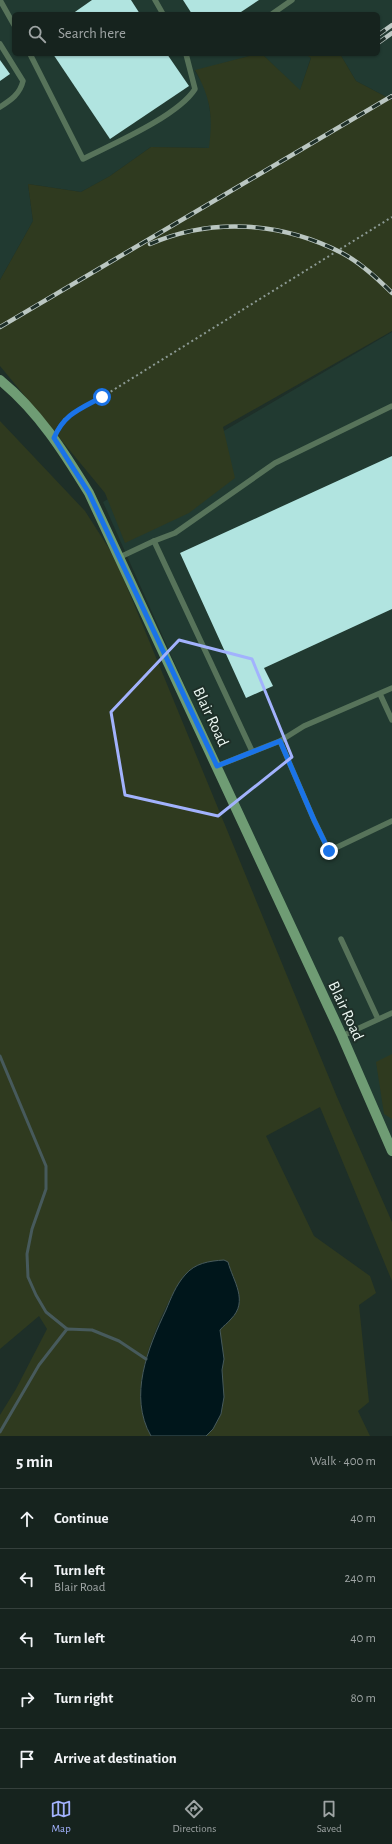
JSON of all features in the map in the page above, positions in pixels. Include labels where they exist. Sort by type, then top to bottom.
[{"type":"street","name":"Blair Road","points":[[0,380],[26,405],[54,438],[89,493],[342,1036],[392,1151]]},
{"type":"lane","points":[[0,0],[12,21]]},
{"type":"lane","points":[[155,0],[162,12]]},
{"type":"lane","points":[[275,12],[292,0]]},
{"type":"lane","points":[[0,44],[23,81],[22,89],[0,107]]},
{"type":"lane","points":[[31,56],[83,159],[144,129],[190,98],[195,89],[187,56]]},
{"type":"lane","points":[[120,557],[175,533],[275,463],[392,406]]},
{"type":"lane","points":[[154,541],[252,751]]},
{"type":"lane","points":[[217,766],[280,741],[304,726],[392,688]]},
{"type":"lane","points":[[380,694],[392,720]]},
{"type":"lane","points":[[280,741],[329,851],[392,822]]},
{"type":"lane","points":[[341,939],[378,1019]]},
{"type":"lane","points":[[342,1036],[392,1013]]},
{"type":"path","points":[[54,438],[59,425],[66,417],[102,397],[392,217]]},
{"type":"highlighted area","points":[[179,640],[252,659],[292,757],[218,816],[125,795],[111,712]]},
{"type":"shaded area","points":[[0,0],[392,0],[392,100],[356,81],[341,56],[380,56],[380,12],[12,12],[12,56],[250,56],[195,71],[207,91],[212,125],[210,148],[151,147],[110,176],[81,192],[28,184],[33,221],[0,280]]},
{"type":"shaded area","points":[[249,56],[264,56],[300,90],[311,58],[308,56],[341,56],[356,81],[392,100],[392,331],[223,427],[235,478],[189,513],[125,543],[105,493],[0,366],[0,280],[33,221],[28,184],[81,192],[110,176],[151,147],[209,148],[211,126],[210,108],[208,99],[195,70]]},
{"type":"shaded area","points":[[264,56],[311,57],[300,91]]},
{"type":"shaded area","points":[[392,332],[392,1157],[327,1006],[103,502]]},
{"type":"shaded area","points":[[0,421],[85,511],[115,558],[337,1097],[392,1222],[392,1281],[320,1107],[266,1136],[314,1236],[370,1276],[376,1293],[359,1305],[369,1402],[358,1411],[370,1436],[206,1436],[213,1429],[221,1414],[224,1397],[222,1370],[224,1359],[220,1330],[230,1320],[239,1305],[238,1291],[228,1262],[185,1274],[164,1310],[155,1331],[143,1375],[141,1397],[144,1417],[151,1436],[0,1436],[0,1415],[16,1389],[47,1329],[39,1316],[0,1349]]},
{"type":"shaded area","points":[[392,1054],[392,1119],[384,1114],[376,1062]]},
{"type":"water","points":[[224,1260],[228,1262],[236,1284],[239,1305],[230,1320],[220,1330],[224,1359],[222,1370],[224,1397],[221,1414],[213,1429],[206,1436],[151,1436],[144,1421],[141,1405],[141,1389],[147,1356],[159,1325],[179,1283],[189,1271],[203,1263]]},
{"type":"building","points":[[92,0],[131,0],[139,12],[75,12]]},
{"type":"building","points":[[183,0],[259,0],[241,12],[191,12]]},
{"type":"building","points":[[54,56],[168,56],[189,86],[110,139]]},
{"type":"building","points":[[0,60],[10,74],[0,81]]},
{"type":"building","points":[[392,456],[392,609],[264,668],[273,686],[246,698],[180,553]]},
{"type":"waterway","points":[[0,1056],[46,1166],[46,1189],[32,1229],[27,1254],[28,1277],[46,1312],[67,1329]]},
{"type":"waterway","points":[[0,1432],[39,1365],[67,1329],[92,1330],[119,1341],[146,1359]]},
{"type":"railway","points":[[380,34],[392,25]]},
{"type":"railway","points":[[380,42],[392,33]]},
{"type":"railway","points":[[0,327],[392,96]]},
{"type":"railway","points":[[150,244],[174,235],[222,227],[271,229],[319,243],[342,253],[375,276],[392,293]]},
{"type":"route","points":[[102,397],[66,417],[59,425],[54,438],[89,493],[217,766],[280,741],[329,851]]}]
